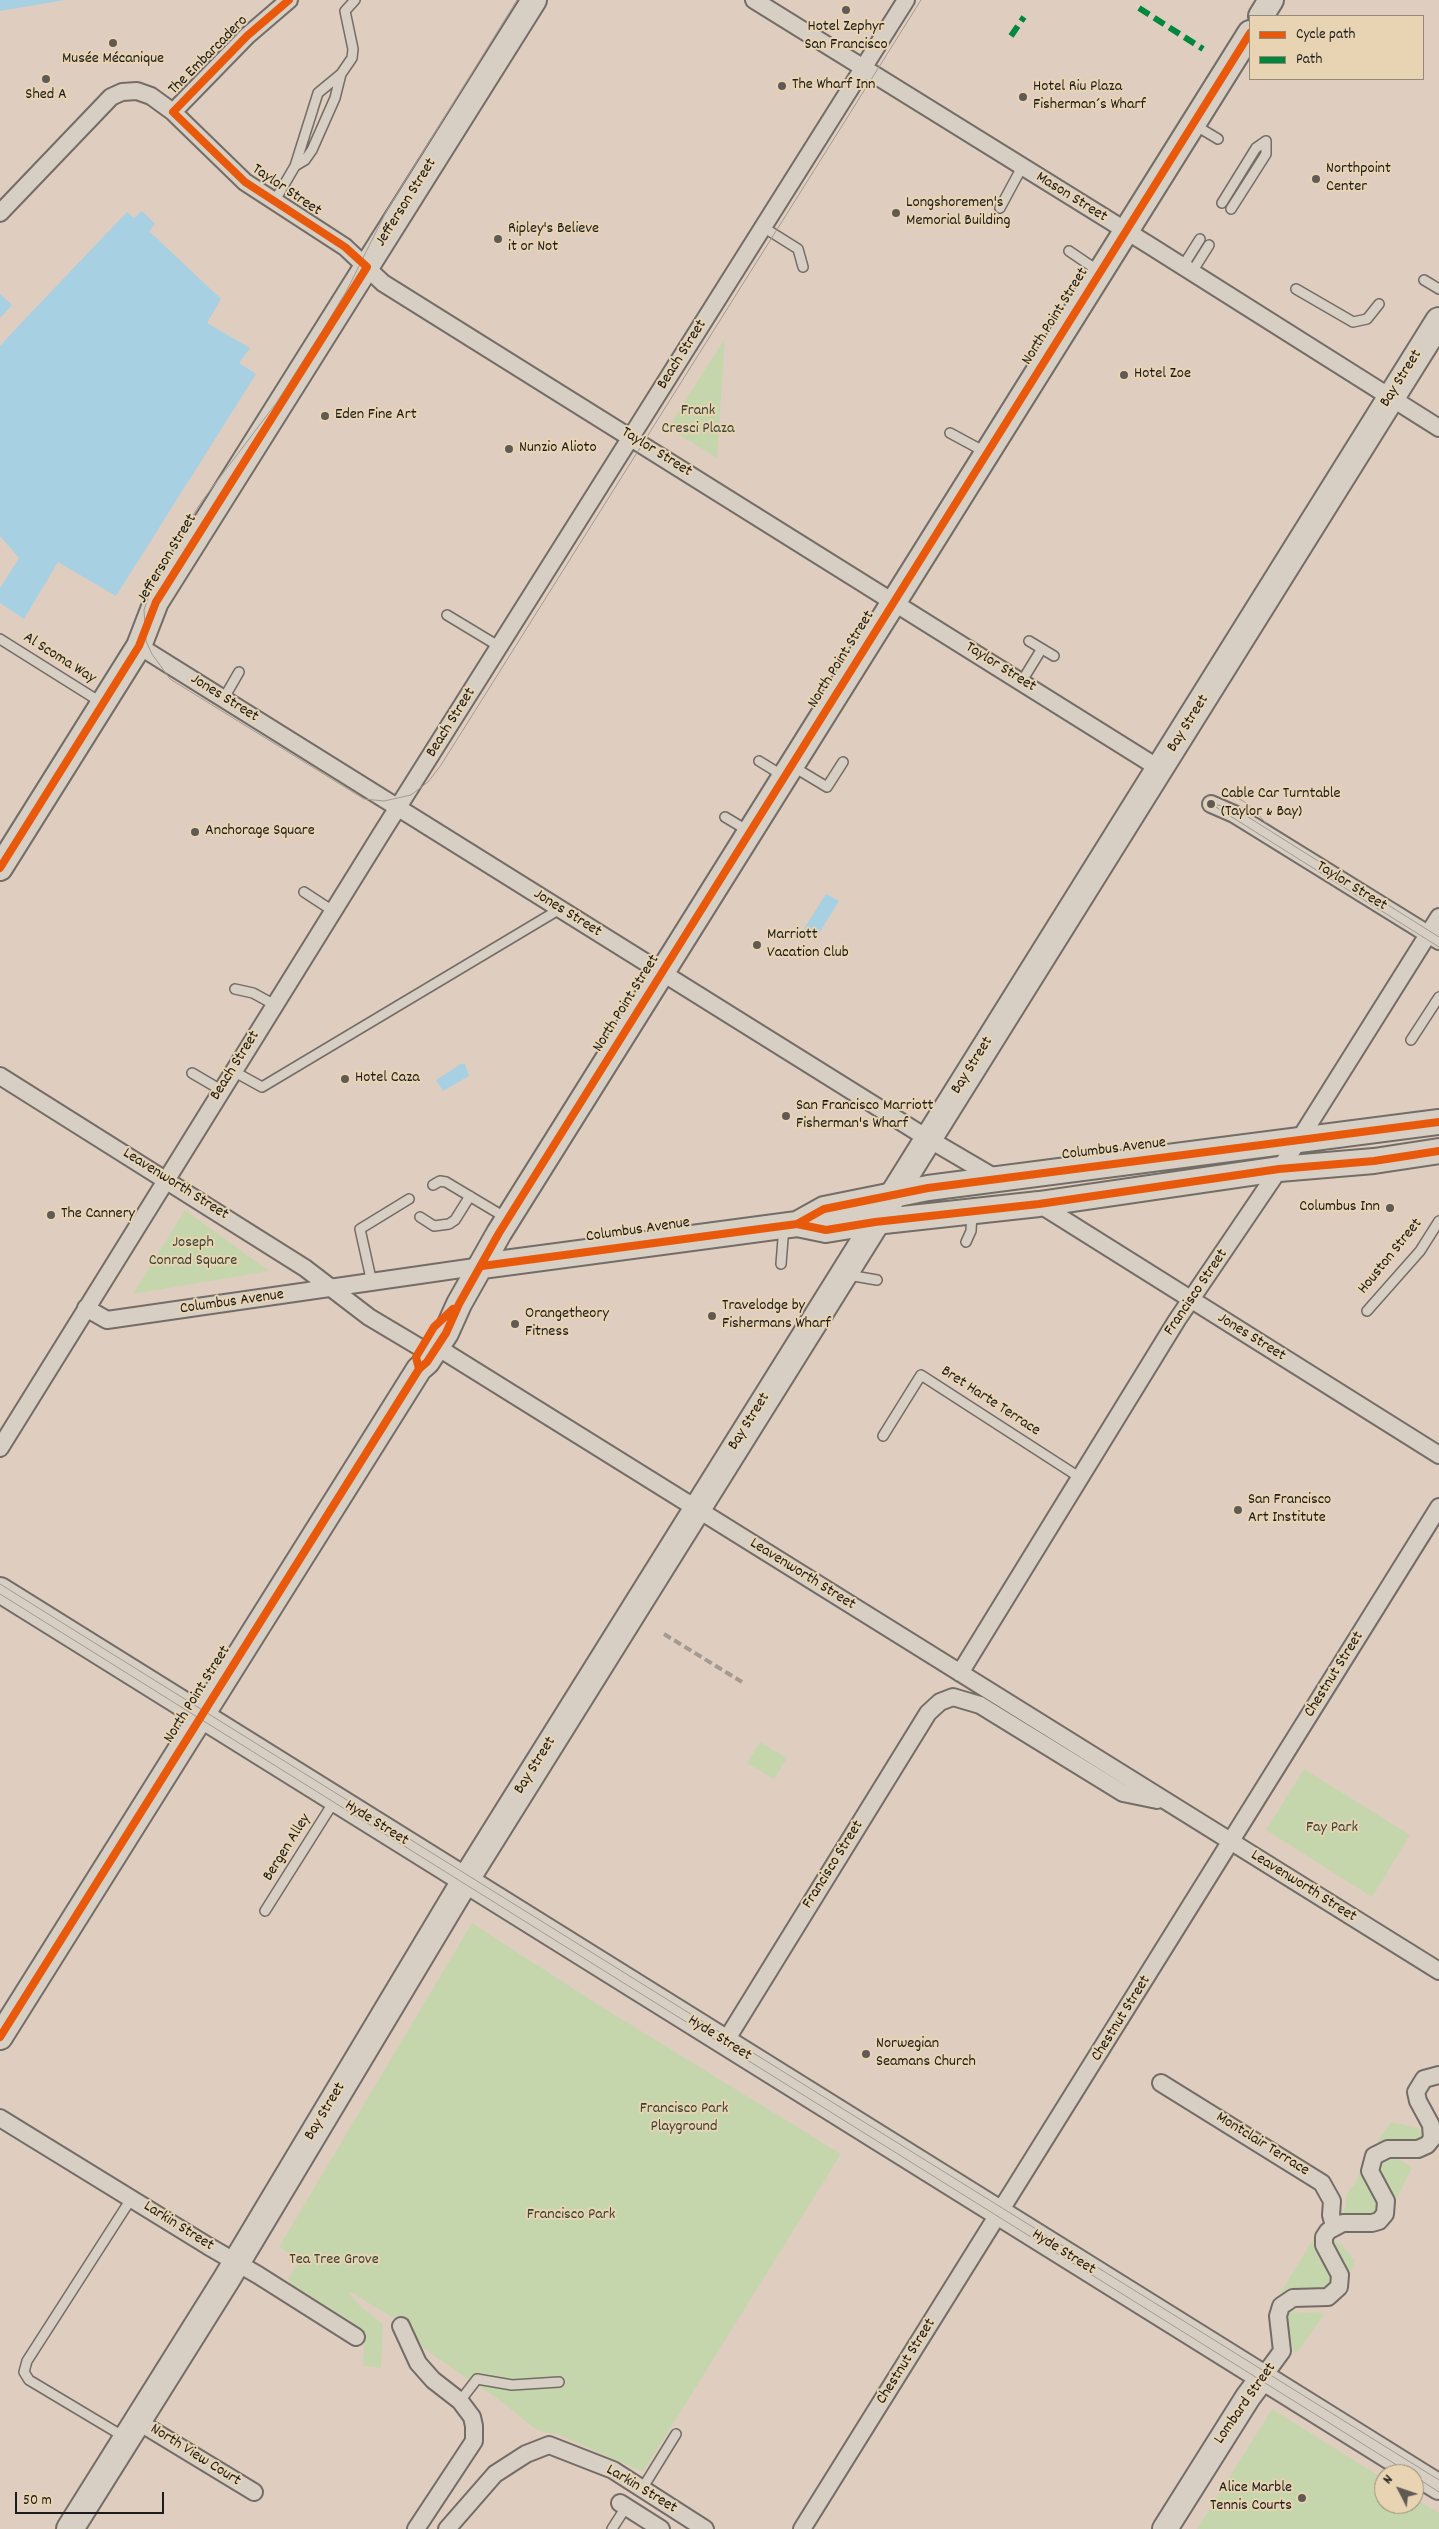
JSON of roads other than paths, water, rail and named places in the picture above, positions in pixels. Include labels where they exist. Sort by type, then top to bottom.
[{"type":"main road","name":"Bay Street","points":[[70,2529],[236,2262],[465,1880],[1439,321]]},
{"type":"street","name":"The Embarcadero","points":[[0,213],[111,97],[122,92],[137,92],[151,96],[173,112],[247,36],[289,0]]},
{"type":"street","name":"Jefferson Street","points":[[0,868],[139,646],[156,602],[534,0]]},
{"type":"street","name":"Mason Street","points":[[754,0],[1188,269],[1439,428]]},
{"type":"street","name":"Beach Street","points":[[0,1448],[221,1090],[906,0]]},
{"type":"street","points":[[1262,15],[1271,0]]},
{"type":"street","name":"North Point Street","points":[[0,2037],[425,1355],[434,1327],[459,1304],[508,1220],[1249,35]]},
{"type":"street","name":"Taylor Street","points":[[173,112],[245,182],[345,247],[383,283],[1160,768]]},
{"type":"street","name":"Jones Street","points":[[139,646],[927,1138],[997,1179]]},
{"type":"street","name":"Taylor Street","points":[[1211,804],[1234,814],[1434,938]]},
{"type":"street","name":"Francisco Street","points":[[960,1673],[1079,1477],[1191,1301],[1434,938],[1439,917]]},
{"type":"street","name":"Leavenworth Street","points":[[0,1076],[335,1289],[369,1317],[425,1355],[697,1509],[1439,1971]]},
{"type":"street","name":"Columbus Avenue","points":[[791,1225],[824,1209],[928,1188],[1439,1122]]},
{"type":"street","name":"Columbus Avenue","points":[[86,1308],[107,1320],[335,1289],[482,1266],[791,1225],[826,1230],[875,1222],[1039,1204],[1279,1169],[1374,1161],[1439,1151]]},
{"type":"street","name":"Jones Street","points":[[1039,1204],[1439,1455]]},
{"type":"street","name":"Chestnut Street","points":[[802,2529],[1232,1842],[1439,1507]]},
{"type":"street","name":"Hyde Street","points":[[0,1590],[1439,2486]]},
{"type":"street","name":"Francisco Street","points":[[725,2042],[928,1713],[940,1702],[952,1697]]},
{"type":"street","name":"Leavenworth Street","points":[[952,1697],[980,1706],[1123,1793],[1168,1802]]},
{"type":"street","points":[[1334,2226],[1343,2223],[1372,2223],[1384,2216],[1386,2201],[1372,2175],[1371,2161],[1383,2150],[1418,2149],[1429,2143],[1433,2130],[1418,2101],[1416,2092],[1424,2079],[1439,2075]]},
{"type":"street","name":"Montclair Terrace","points":[[1161,2083],[1322,2183],[1332,2201],[1331,2215],[1334,2226]]},
{"type":"street","name":"Larkin Street","points":[[0,2118],[356,2337]]},
{"type":"street","name":"Lombard Street","points":[[1165,2529],[1248,2397],[1279,2357],[1282,2349],[1278,2316],[1280,2306],[1290,2299],[1324,2298],[1338,2290],[1340,2275],[1324,2242],[1327,2233],[1334,2226]]},
{"type":"street","points":[[400,2326],[418,2363],[433,2380],[460,2400],[472,2417],[474,2426],[474,2441],[416,2529]]},
{"type":"street","name":"North View Court","points":[[132,2430],[254,2492]]},
{"type":"street","name":"Larkin Street","points":[[447,2529],[495,2474],[526,2454],[549,2445],[614,2470],[705,2529]]},
{"type":"street","name":"Larkin Street","points":[[623,2505],[661,2529]]},
{"type":"lane","points":[[274,202],[295,166],[318,93],[341,74],[352,58],[353,49],[345,12],[355,0]]},
{"type":"lane","points":[[295,166],[305,160],[312,150],[333,103],[341,74]]},
{"type":"lane","points":[[1193,124],[1218,139]]},
{"type":"lane","points":[[1222,203],[1256,148],[1266,140],[1266,154],[1231,209]]},
{"type":"lane","points":[[1000,208],[1022,167]]},
{"type":"lane","points":[[763,227],[798,249],[802,267]]},
{"type":"lane","points":[[1188,269],[1200,239]]},
{"type":"lane","points":[[1188,269],[1209,245]]},
{"type":"lane","points":[[1069,252],[1101,272]]},
{"type":"lane","points":[[1424,280],[1439,289]]},
{"type":"lane","points":[[1296,290],[1353,322],[1367,319],[1379,304]]},
{"type":"lane","points":[[950,433],[987,453]]},
{"type":"lane","points":[[447,615],[500,647]]},
{"type":"lane","name":"Al Scoma Way","points":[[0,639],[102,704]]},
{"type":"lane","points":[[1029,641],[1041,650],[1054,656]]},
{"type":"lane","points":[[1022,681],[1041,650]]},
{"type":"lane","points":[[224,698],[239,672]]},
{"type":"lane","points":[[759,761],[827,787],[843,762]]},
{"type":"lane","points":[[724,817],[750,832]]},
{"type":"lane","points":[[304,892],[333,911]]},
{"type":"lane","points":[[233,1071],[262,1087],[560,909]]},
{"type":"lane","points":[[235,989],[253,993],[275,1005]]},
{"type":"lane","points":[[1411,1040],[1439,997]]},
{"type":"lane","points":[[192,1073],[221,1090]]},
{"type":"lane","points":[[433,1185],[440,1181],[451,1185],[508,1220]]},
{"type":"lane","points":[[420,1217],[434,1226],[449,1224],[455,1220],[470,1196]]},
{"type":"lane","points":[[372,1283],[360,1229],[409,1199]]},
{"type":"lane","points":[[966,1242],[971,1231],[972,1211]]},
{"type":"lane","name":"Houston Street","points":[[1367,1311],[1420,1251],[1439,1221]]},
{"type":"lane","points":[[781,1264],[791,1225]]},
{"type":"lane","points":[[843,1274],[877,1280]]},
{"type":"lane","name":"Bret Harte Terrace","points":[[883,1436],[921,1375],[1079,1477]]},
{"type":"lane","name":"Bergen Alley","points":[[266,1911],[335,1799]]},
{"type":"lane","points":[[131,2199],[27,2361],[24,2372],[29,2380],[132,2430]]},
{"type":"lane","points":[[460,2400],[478,2380],[512,2385],[559,2382]]},
{"type":"lane","points":[[642,2489],[676,2434]]},
{"type":"lane","points":[[612,2529],[623,2505]]},
{"type":"water","points":[[0,0],[65,0],[0,11]]},
{"type":"water","points":[[142,211],[155,224],[149,231],[221,299],[207,323],[250,348],[239,363],[256,374],[116,596],[58,562],[24,619],[0,603],[0,588],[19,558],[0,536],[0,294],[26,318],[127,212],[134,218]]},
{"type":"water","points":[[826,894],[839,901],[815,940],[802,932]]},
{"type":"water","points":[[461,1064],[465,1064],[469,1076],[443,1091],[436,1080]]},
{"type":"tram line","points":[[517,0],[387,210],[347,290],[326,325],[277,402],[202,501],[156,574],[144,610],[146,641],[152,654],[170,679],[364,799],[384,801],[411,795],[428,782],[441,765],[921,0]]},
{"type":"tram line","points":[[1224,790],[1248,804],[1266,823]]},
{"type":"tram line","points":[[1211,804],[1439,947]]},
{"type":"tram line","points":[[1214,804],[1237,810],[1439,937]]},
{"type":"tram line","points":[[0,1584],[1439,2480]]},
{"type":"tram line","points":[[0,1594],[1395,2464]]},
{"type":"tram line","points":[[1424,2482],[1439,2492]]},
{"type":"railway","points":[[664,1634],[742,1682]]},
{"type":"place","name":"Hotel Zephyr San Francisco","points":[[846,10]]},
{"type":"place","name":"Musée Mécanique","points":[[113,43]]},
{"type":"place","name":"Shed A","points":[[46,79]]},
{"type":"place","name":"The Wharf Inn","points":[[782,86]]},
{"type":"place","name":"Hotel Riu Plaza Fisherman´s Wharf","points":[[1023,97]]},
{"type":"place","name":"Northpoint Center","points":[[1316,179]]},
{"type":"place","name":"Longshoremen's Memorial Building","points":[[896,213]]},
{"type":"place","name":"Ripley's Believe it or Not","points":[[498,239]]},
{"type":"place","name":"Hotel Zoe","points":[[1124,375]]},
{"type":"place","name":"Eden Fine Art","points":[[325,416]]},
{"type":"place","name":"Nunzio Alioto","points":[[509,449]]},
{"type":"place","name":"Cable Car Turntable (Taylor & Bay)","points":[[1211,804]]},
{"type":"place","name":"Anchorage Square","points":[[195,832]]},
{"type":"place","name":"Marriott Vacation Club","points":[[757,945]]},
{"type":"place","name":"Hotel Caza","points":[[345,1079]]},
{"type":"place","name":"San Francisco Marriott Fisherman's Wharf","points":[[786,1116]]},
{"type":"place","name":"Columbus Inn","points":[[1390,1208]]},
{"type":"place","name":"The Cannery","points":[[51,1215]]},
{"type":"place","name":"Travelodge by Fishermans Wharf","points":[[712,1316]]},
{"type":"place","name":"Orangetheory Fitness","points":[[515,1324]]},
{"type":"place","name":"San Francisco Art Institute","points":[[1238,1510]]},
{"type":"place","name":"Norwegian Seamans Church","points":[[866,2054]]},
{"type":"place","name":"Alice Marble Tennis Courts","points":[[1302,2498]]},
{"type":"park label","name":"Frank Cresci Plaza","points":[[698,421]]},
{"type":"park label","name":"Joseph Conrad Square","points":[[193,1253]]},
{"type":"park label","name":"Fay Park","points":[[1332,1829]]},
{"type":"park label","name":"Francisco Park Playground","points":[[684,2119]]},
{"type":"park label","name":"Francisco Park","points":[[571,2216]]},
{"type":"park label","name":"Tea Tree Grove","points":[[334,2261]]}]
